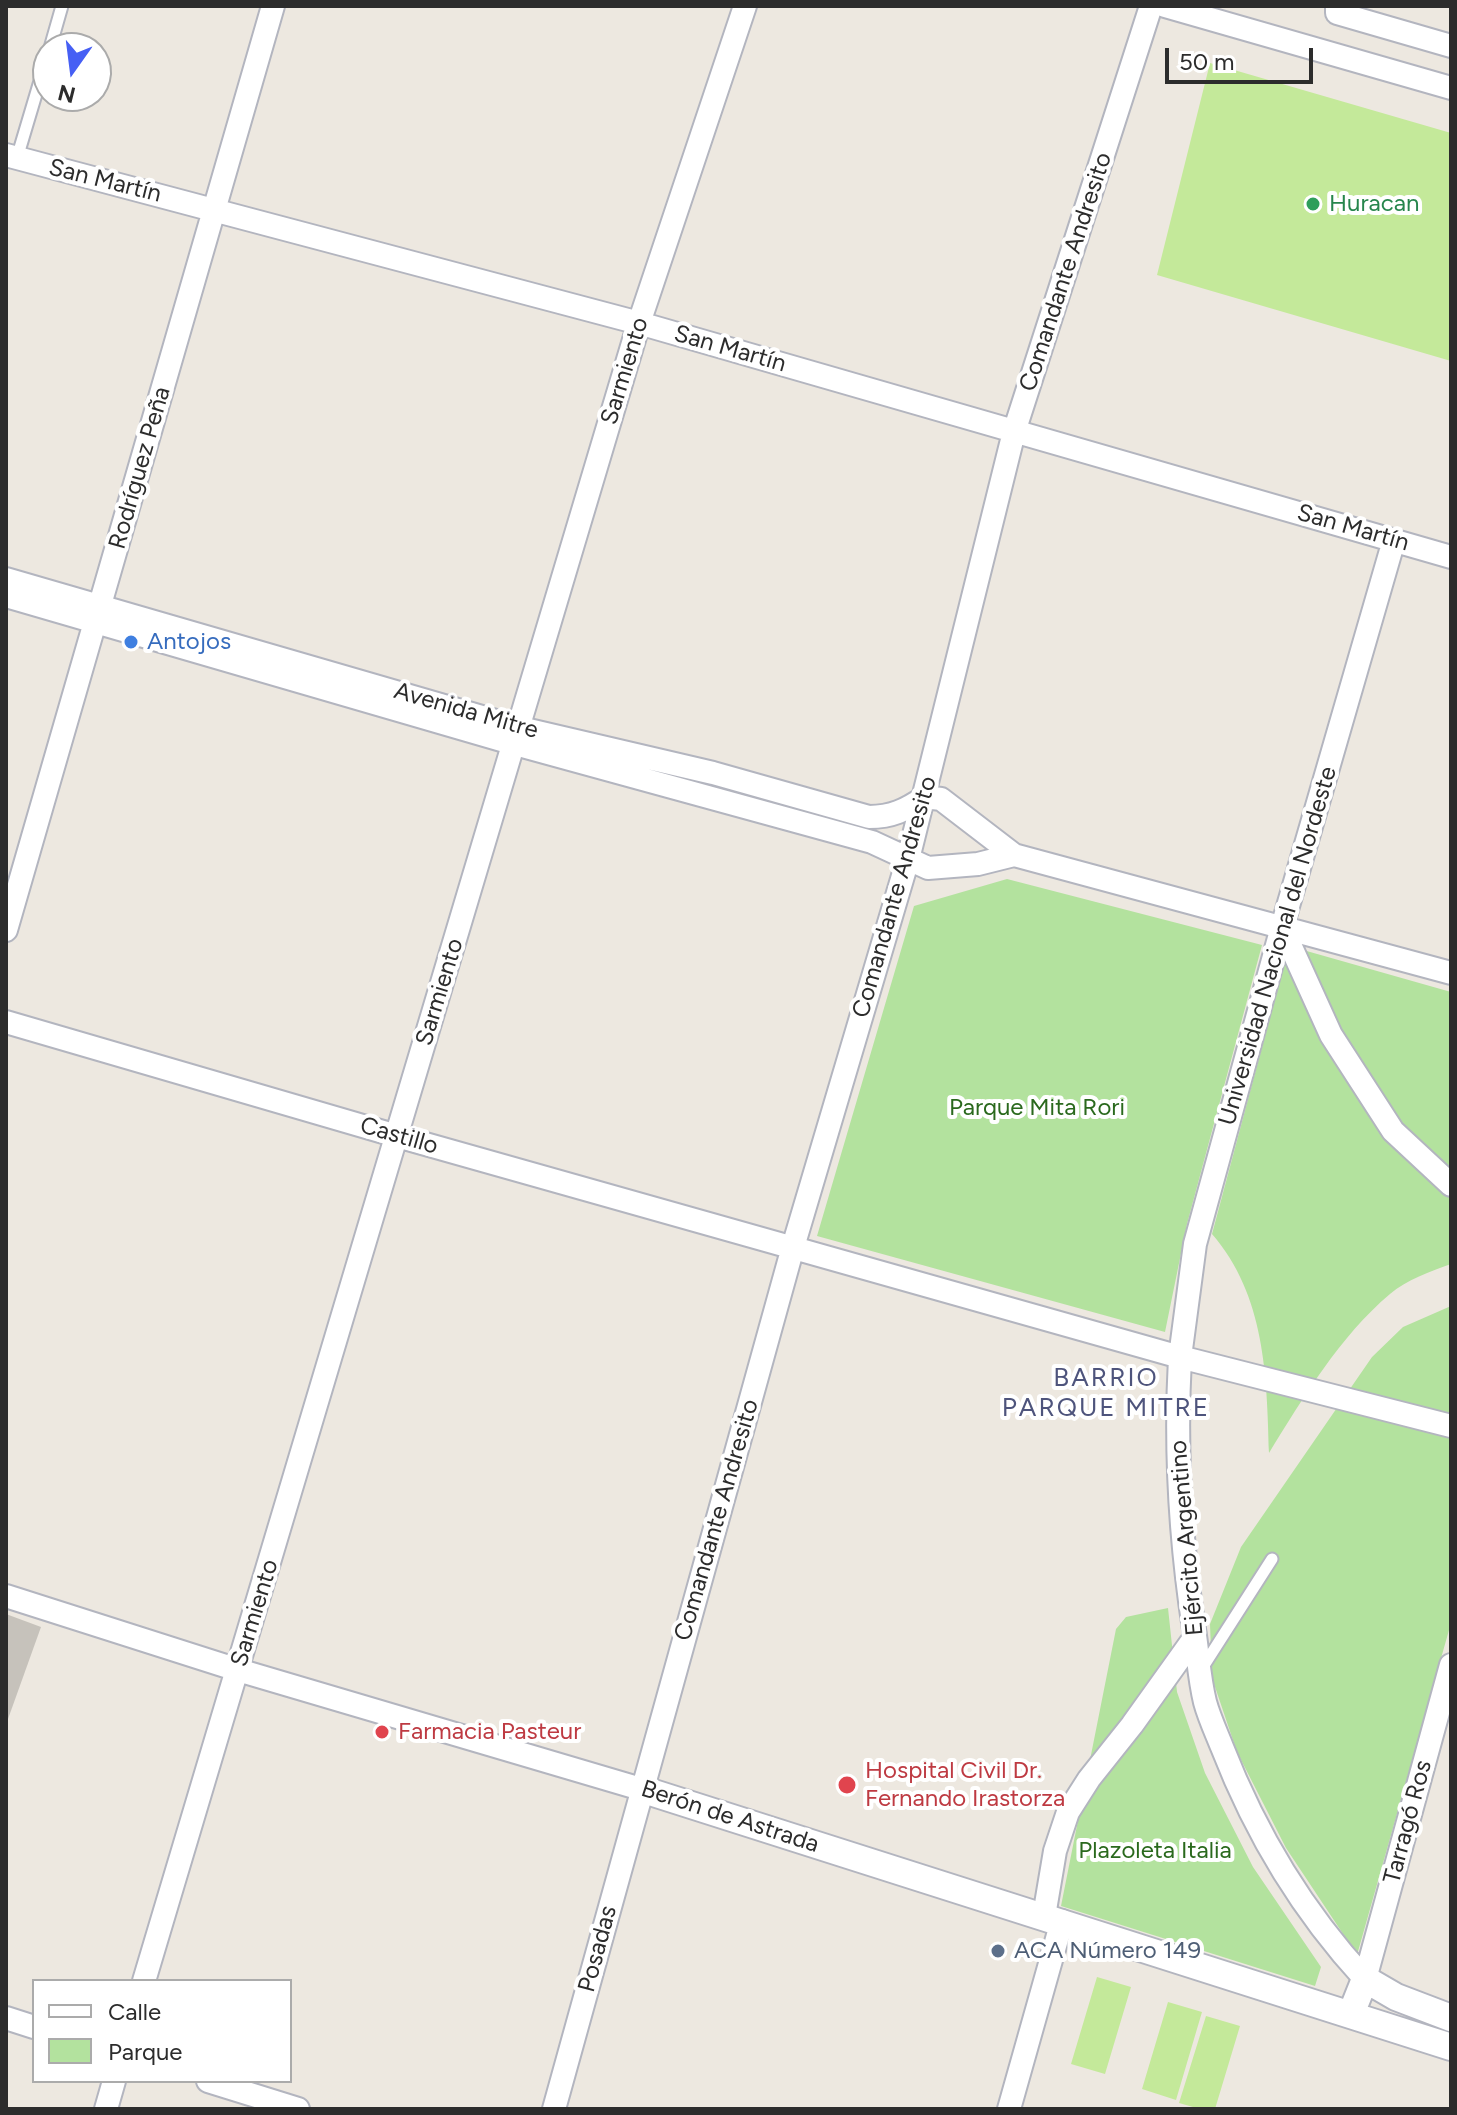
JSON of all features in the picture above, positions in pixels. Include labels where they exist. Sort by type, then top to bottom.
[{"type":"street","name":"Rodríguez Peña","points":[[6,930],[273,6]]},
{"type":"street","name":"Sarmiento","points":[[145,1979],[639,323],[745,6]]},
{"type":"street","name":"Comandante Andresito","points":[[641,1789],[793,1247],[908,859],[1014,432],[1151,6]]},
{"type":"street","points":[[1165,6],[1451,88]]},
{"type":"street","points":[[1337,6],[1337,13],[1451,46]]},
{"type":"street","name":"San Martín","points":[[12,157],[639,323],[1451,557]]},
{"type":"street","name":"Universidad Nacional del Nordeste","points":[[1180,1357],[1195,1244],[1282,927],[1394,540]]},
{"type":"street","name":"Avenida Mitre","points":[[6,579],[98,614],[872,842],[928,868],[978,864],[1014,855]]},
{"type":"street","name":"Avenida Mitre","points":[[6,596],[98,614]]},
{"type":"street","name":"Avenida Mitre","points":[[517,736],[713,773],[869,817],[887,817],[908,809],[925,797]]},
{"type":"street","points":[[925,797],[941,799],[1014,855],[1451,973]]},
{"type":"street","points":[[1282,927],[1331,1035],[1393,1131],[1451,1185]]},
{"type":"street","name":"Castillo","points":[[6,1022],[793,1247]]},
{"type":"street","points":[[793,1247],[1180,1357],[1451,1426]]},
{"type":"street","name":"Ejército Argentino","points":[[1180,1357],[1178,1492],[1205,1704],[1236,1784],[1275,1856],[1323,1930],[1365,1979]]},
{"type":"street","name":"Berón de Astrada","points":[[6,1596],[238,1670],[641,1789],[1451,2047]]},
{"type":"street","points":[[1009,2109],[1053,1919],[1055,1851],[1068,1812],[1195,1637]]},
{"type":"street","name":"Tarragó Ros","points":[[1365,1979],[1447,1698],[1451,1665]]},
{"type":"street","name":"Posadas","points":[[554,2109],[641,1789]]},
{"type":"street","points":[[1351,2014],[1365,1979],[1396,1997],[1451,2018]]},
{"type":"street","points":[[6,2018],[32,2026]]},
{"type":"street","points":[[106,2109],[113,2083]]},
{"type":"street","points":[[214,2083],[298,2109]]},
{"type":"lane","points":[[55,32],[62,6]]},
{"type":"lane","points":[[12,157],[32,100]]},
{"type":"lane","points":[[1200,1671],[1272,1559]]},
{"type":"green space","name":"Huracan","points":[[1210,63],[1451,133],[1451,361],[1157,275]]},
{"type":"green space","name":"Parque Mita Rori","points":[[1007,879],[1262,945],[1187,1224],[1165,1332],[817,1236],[914,906]]},
{"type":"green space","points":[[1289,946],[1451,992],[1451,1264],[1403,1284],[1372,1311],[1339,1348],[1269,1453],[1264,1366],[1253,1310],[1230,1258],[1212,1234]]},
{"type":"green space","points":[[1451,1306],[1451,1623],[1357,1955],[1286,1848],[1237,1752],[1212,1678],[1210,1624],[1241,1547],[1372,1357],[1403,1327]]},
{"type":"green space","name":"Plazoleta Italia","points":[[1168,1608],[1177,1692],[1205,1773],[1253,1867],[1321,1967],[1315,1986],[1061,1906],[1116,1629],[1126,1617]]},
{"type":"green space","points":[[1097,1977],[1131,1987],[1105,2074],[1071,2064]]},
{"type":"green space","points":[[1168,2002],[1202,2012],[1176,2100],[1142,2089]]},
{"type":"green space","points":[[1206,2016],[1240,2026],[1215,2109],[1200,2109],[1179,2103]]},
{"type":"building","points":[[6,1614],[41,1627],[8,1719],[6,1719]]},
{"type":"place","name":"Huracan","points":[[1313,204]]},
{"type":"place","name":"Antojos","points":[[131,642]]},
{"type":"place","name":"Farmacia Pasteur","points":[[382,1732]]},
{"type":"place","name":"Hospital Civil Dr. Fernando Irastorza","points":[[847,1785]]},
{"type":"place","name":"ACA Número 149","points":[[998,1951]]},
{"type":"district","name":"BARRIO PARQUE MITRE","points":[[1106,1393]]}]
